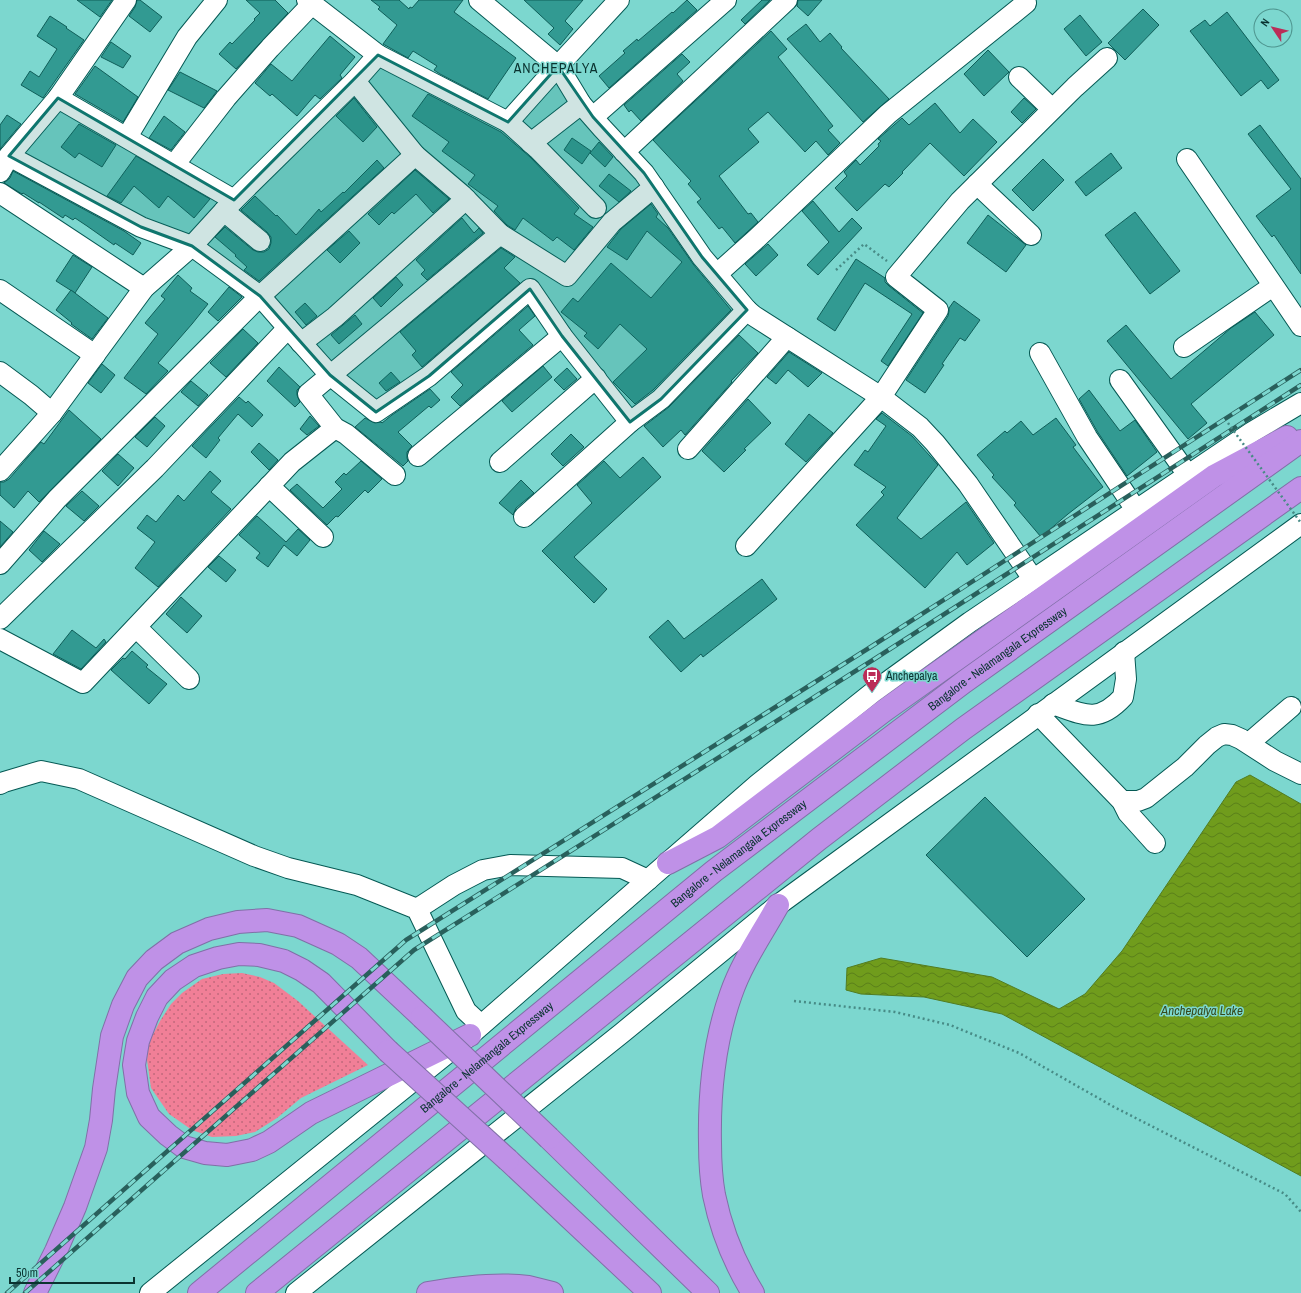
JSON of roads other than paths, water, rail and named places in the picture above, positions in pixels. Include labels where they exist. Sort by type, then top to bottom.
[{"type":"highway","points":[[668,862],[718,837],[885,710],[1214,476],[1301,430]]},
{"type":"highway","name":"Bangalore - Nelamangala Expressway","points":[[198,1293],[714,871],[964,682],[1301,441]]},
{"type":"highway","points":[[257,1293],[819,839],[963,729],[1301,488]]},
{"type":"highway","points":[[753,1293],[744,1279],[726,1234],[714,1194],[710,1159],[710,1118],[713,1073],[721,1029],[731,993],[746,960],[778,905]]},
{"type":"highway","points":[[35,1293],[56,1251],[75,1207],[96,1148],[112,1036],[123,1005],[137,978],[154,960],[177,943],[209,929],[238,922],[267,920],[298,926],[338,944],[359,958],[550,1138],[708,1293]]},
{"type":"highway","points":[[475,1030],[311,1113],[269,1142],[252,1150],[227,1155],[205,1153],[184,1147],[163,1131],[149,1117],[138,1093],[134,1065],[138,1041],[147,1017],[157,997],[173,980],[194,966],[218,958],[239,954],[259,955],[284,961],[302,970],[321,984],[388,1051],[508,1160],[650,1293]]},
{"type":"highway","points":[[428,1293],[451,1289],[503,1286],[527,1287],[552,1293]]},
{"type":"street","points":[[126,0],[58,98],[4,164],[141,227],[192,246],[260,296],[330,375],[376,412],[429,376],[530,289],[562,336],[630,422]]},
{"type":"street","points":[[127,137],[186,37],[217,0]]},
{"type":"street","points":[[479,0],[558,66],[587,111],[644,173],[702,257],[747,310],[754,316],[881,397],[920,428],[936,443],[968,484],[1033,579]]},
{"type":"street","points":[[531,143],[587,111],[726,0]]},
{"type":"street","points":[[624,152],[787,0]]},
{"type":"street","points":[[174,165],[231,92],[310,2],[378,55],[508,122],[596,208]]},
{"type":"street","points":[[508,122],[614,2]]},
{"type":"street","points":[[717,274],[888,114],[1026,3]]},
{"type":"street","points":[[1,468],[52,413],[144,288],[192,246],[229,205],[355,81],[378,55]]},
{"type":"street","points":[[746,546],[881,397],[938,310],[896,277],[960,201],[1074,86],[1107,58]]},
{"type":"street","points":[[1020,77],[1052,109]]},
{"type":"street","points":[[355,81],[415,155],[466,199],[500,234],[567,276],[612,222],[654,187]]},
{"type":"street","points":[[58,98],[174,165],[229,205],[260,241]]},
{"type":"street","points":[[0,564],[57,499],[260,296],[415,155]]},
{"type":"street","points":[[1187,159],[1301,326]]},
{"type":"street","points":[[977,184],[1030,235]]},
{"type":"street","points":[[0,193],[144,288]]},
{"type":"street","points":[[301,343],[335,317],[466,199]]},
{"type":"street","points":[[395,475],[346,434],[335,428],[308,394],[500,234]]},
{"type":"street","points":[[1184,347],[1273,286]]},
{"type":"street","points":[[0,290],[95,355]]},
{"type":"street","points":[[524,517],[630,422],[661,399],[747,310]]},
{"type":"street","points":[[0,619],[155,468],[288,328]]},
{"type":"street","points":[[418,456],[562,336]]},
{"type":"street","points":[[688,449],[787,337]]},
{"type":"street","points":[[1040,353],[1087,437],[1136,510]]},
{"type":"street","points":[[0,372],[52,413]]},
{"type":"street","points":[[500,462],[596,378]]},
{"type":"street","points":[[1120,380],[1188,475]]},
{"type":"street","points":[[150,1293],[475,1030],[758,784],[872,693],[970,622],[1033,579],[1252,432],[1301,403]]},
{"type":"street","points":[[0,639],[83,683],[137,628],[292,462],[335,428]]},
{"type":"street","points":[[270,486],[323,537]]},
{"type":"street","points":[[296,1293],[622,1033],[778,905],[1301,523]]},
{"type":"street","points":[[137,628],[189,679]]},
{"type":"street","points":[[1046,709],[1100,715],[1112,707],[1123,697],[1126,679],[1124,652]]},
{"type":"street","points":[[1249,743],[1291,707]]},
{"type":"street","points":[[1046,709],[1122,801],[1128,813],[1154,843]]},
{"type":"street","points":[[1122,801],[1138,801],[1146,798],[1185,767],[1207,744],[1224,734],[1232,735],[1249,743],[1275,761],[1301,774]]},
{"type":"street","points":[[0,784],[41,771],[79,779],[254,856],[288,868],[357,885],[417,909],[475,1030]]},
{"type":"street","points":[[417,909],[454,885],[483,870],[510,865],[622,868],[648,880]]},
{"type":"water","name":"Anchepalya Lake","points":[[1250,775],[1301,804],[1301,1176],[1002,1014],[924,997],[861,994],[846,990],[847,968],[881,958],[992,977],[1059,1009],[1085,994],[1122,951],[1236,782]]},
{"type":"railway","points":[[7,1293],[406,940],[869,648],[1301,370]]},
{"type":"railway","points":[[25,1293],[414,950],[876,658],[1301,385]]},
{"type":"place","name":"Anchepalya","points":[[872,693]]},
{"type":"district","name":"ANCHEPALYA","points":[[556,68]]}]
